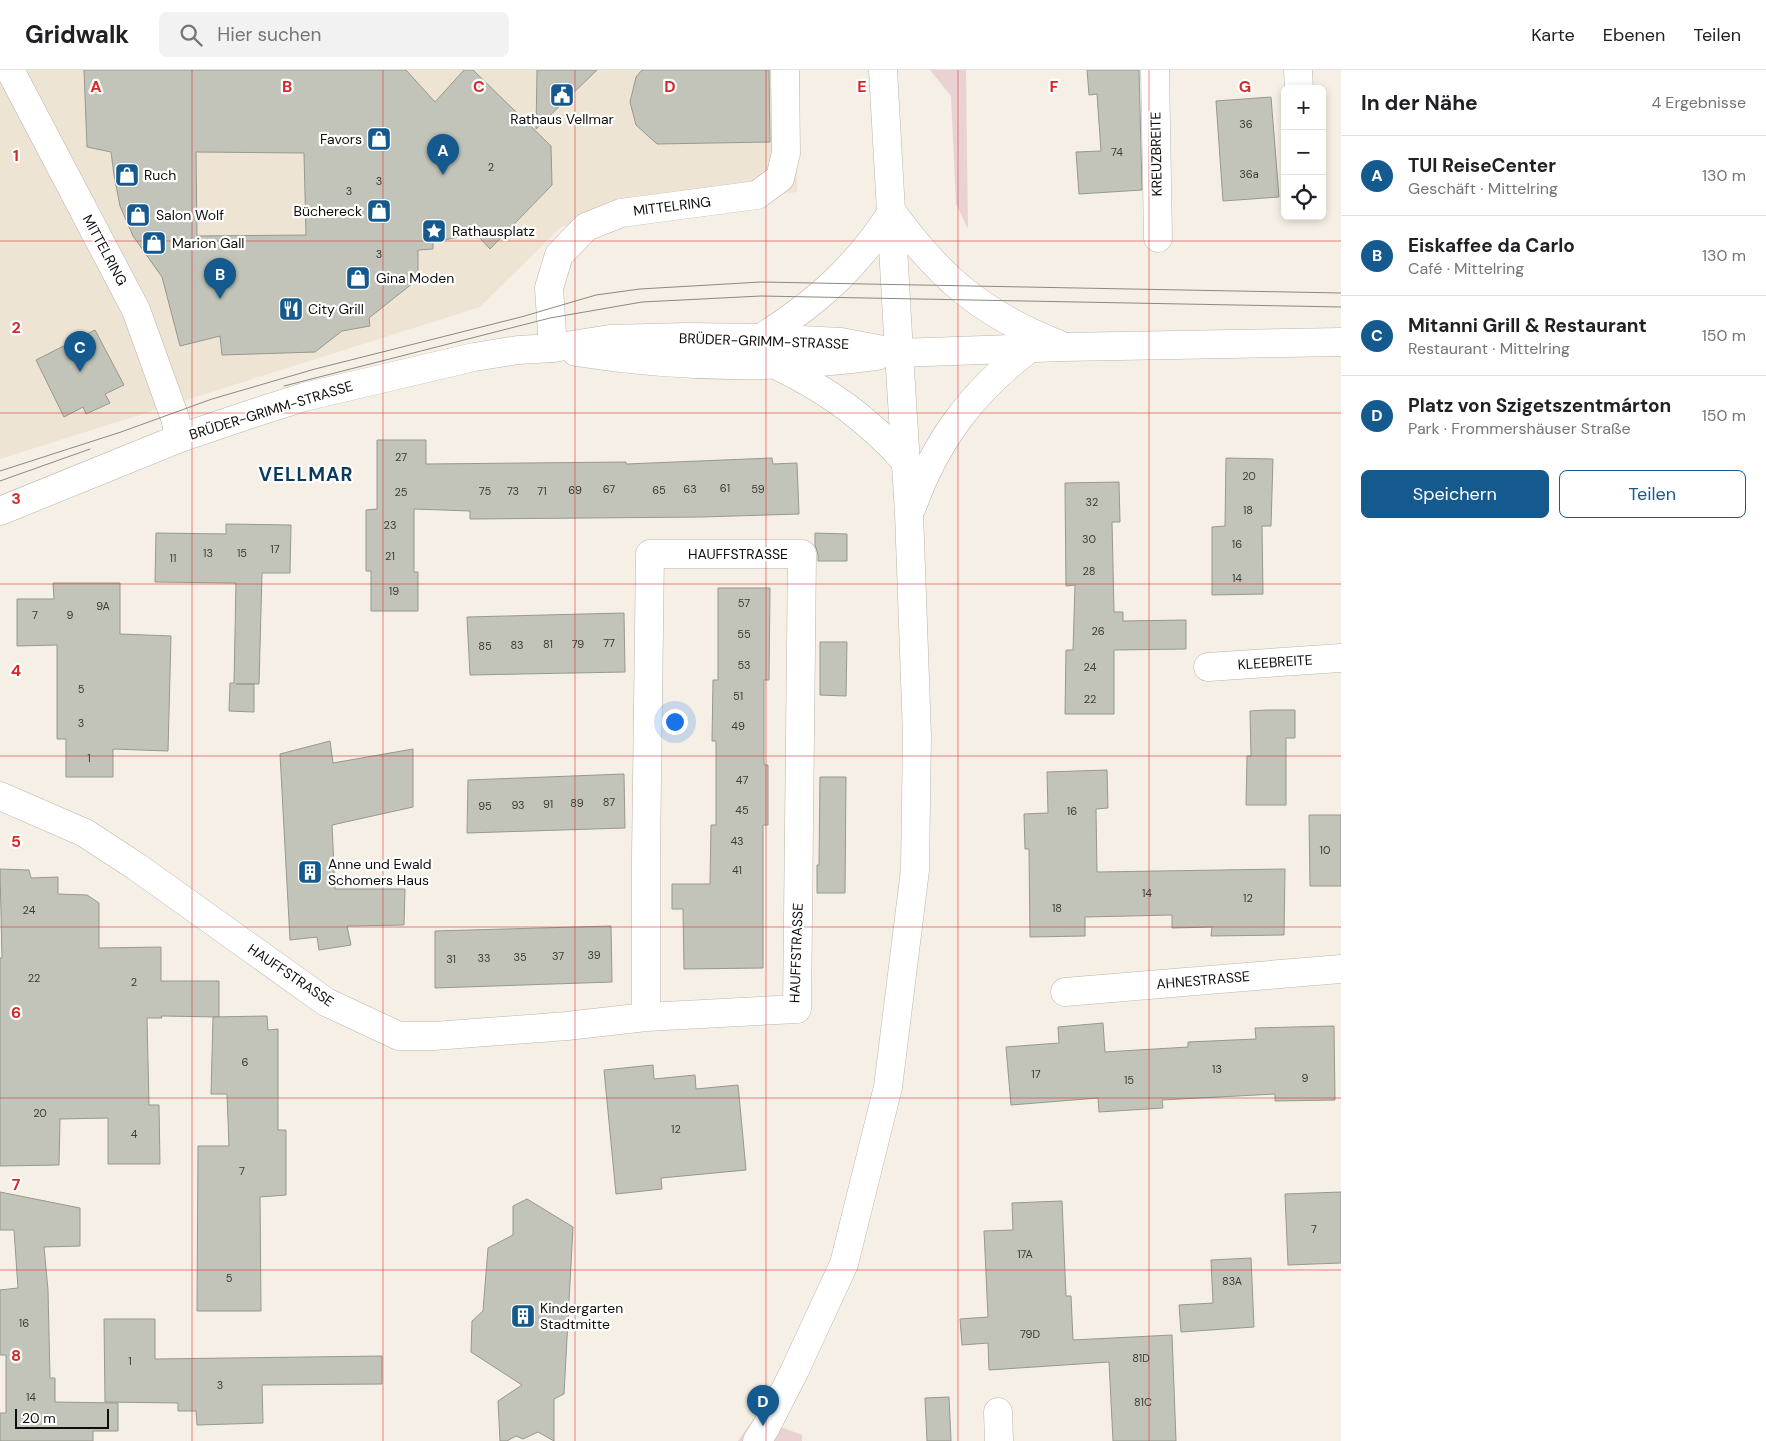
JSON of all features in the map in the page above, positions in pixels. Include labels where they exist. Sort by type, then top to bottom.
[{"type":"street","name":"MITTELRING","points":[[10,70],[136,310],[180,438]]},
{"type":"street","name":"MITTELRING","points":[[553,348],[549,288],[559,255],[586,227],[621,213],[757,195],[780,178],[786,152],[785,70]]},
{"type":"street","points":[[757,1441],[794,1372],[844,1264],[888,1087],[915,870],[917,735],[910,513],[898,353],[883,70]]},
{"type":"street","name":"KREUZBREITE","points":[[1155,70],[1158,238]]},
{"type":"street","points":[[1298,70],[1299,85]]},
{"type":"street","points":[[761,338],[791,319],[828,290],[868,246],[892,212]]},
{"type":"street","points":[[892,212],[914,242],[939,270],[966,293],[1002,318],[1032,334],[1063,346]]},
{"type":"street","name":"BRÜDER-GRIMM-STRASSE","points":[[0,511],[180,438],[304,397],[474,357],[610,339],[688,337],[841,342],[898,353]]},
{"type":"street","points":[[898,353],[1063,346],[1341,342]]},
{"type":"street","name":"BRÜDER-GRIMM-STRASSE","points":[[553,348],[621,359],[682,365],[826,363],[898,353]]},
{"type":"street","points":[[910,513],[921,481],[937,450],[956,421],[990,381],[1030,348]]},
{"type":"street","points":[[776,365],[816,386],[850,408],[882,436],[906,462]]},
{"type":"street","name":"HAUFFSTRASSE","points":[[0,796],[85,833],[137,867],[326,1002],[399,1036],[434,1036],[567,1026],[646,1017],[797,1009],[802,554],[650,554],[646,1017]]},
{"type":"street","name":"KLEEBREITE","points":[[1208,667],[1341,658]]},
{"type":"street","name":"AHNESTRASSE","points":[[1065,992],[1341,969]]},
{"type":"street","points":[[998,1412],[999,1441]]},
{"type":"shaded area","points":[[0,70],[796,70],[797,192],[561,227],[480,307],[0,459]]},
{"type":"shaded area","points":[[930,70],[966,70],[968,229],[956,204],[951,96]]},
{"type":"shaded area","points":[[755,1417],[802,1435],[802,1441],[738,1441]]},
{"type":"building","points":[[84,70],[406,70],[435,102],[464,70],[473,70],[551,146],[552,185],[490,249],[476,234],[433,242],[433,249],[418,250],[418,279],[369,318],[370,326],[342,331],[315,352],[222,355],[220,336],[180,346],[162,277],[133,236],[120,206],[111,152],[87,147]],"holes":[[[196,152],[304,153],[306,235],[197,236]]]},
{"type":"building","name":"Rathaus Vellmar","points":[[537,70],[597,70],[536,129]]},
{"type":"building","points":[[642,70],[769,70],[770,142],[657,144],[636,125],[630,102],[636,77]]},
{"type":"building","points":[[1087,70],[1139,70],[1142,190],[1079,194],[1076,152],[1101,151],[1097,94],[1089,95]]},
{"type":"building","points":[[1271,97],[1279,197],[1223,201],[1216,101]]},
{"type":"building","points":[[95,330],[124,385],[105,394],[110,403],[86,414],[83,407],[64,417],[36,360]]},
{"type":"building","points":[[377,440],[426,440],[426,464],[626,462],[626,464],[772,458],[773,464],[797,463],[799,514],[702,517],[470,519],[470,511],[414,509],[414,572],[418,572],[418,611],[371,611],[371,571],[366,571],[366,510],[377,509]]},
{"type":"building","points":[[1226,458],[1273,459],[1271,526],[1262,526],[1263,594],[1212,595],[1212,527],[1225,526]]},
{"type":"building","points":[[1119,482],[1120,522],[1112,522],[1114,612],[1123,612],[1123,621],[1186,620],[1186,649],[1114,650],[1114,714],[1065,714],[1066,650],[1073,650],[1075,585],[1066,586],[1065,483]]},
{"type":"building","points":[[226,524],[291,525],[290,573],[262,573],[259,684],[254,684],[254,712],[229,711],[230,683],[234,683],[236,583],[155,582],[156,533],[226,534]]},
{"type":"building","points":[[815,533],[847,534],[847,561],[818,561]]},
{"type":"building","points":[[53,583],[120,583],[120,634],[171,636],[168,751],[113,749],[113,777],[66,777],[66,739],[57,739],[57,645],[17,646],[17,599],[54,599]]},
{"type":"building","points":[[718,588],[770,588],[769,680],[764,680],[764,765],[768,765],[768,825],[763,825],[763,968],[684,969],[683,909],[672,909],[672,884],[710,884],[711,825],[716,825],[716,741],[712,741],[713,680],[718,680]]},
{"type":"building","points":[[624,613],[625,672],[470,675],[467,617]]},
{"type":"building","points":[[820,642],[847,642],[846,696],[820,695]]},
{"type":"building","points":[[1295,710],[1295,738],[1286,738],[1286,805],[1246,805],[1247,756],[1251,756],[1250,711]]},
{"type":"building","name":"Anne und Ewald Schomers Haus","points":[[330,741],[333,763],[413,749],[413,807],[332,825],[335,889],[405,889],[404,925],[347,926],[351,945],[319,950],[317,937],[290,940],[280,754]]},
{"type":"building","points":[[1107,770],[1108,808],[1096,809],[1097,872],[1285,869],[1284,935],[1211,936],[1212,927],[1172,928],[1172,915],[1085,917],[1085,936],[1030,937],[1029,849],[1025,849],[1024,814],[1048,813],[1047,772]]},
{"type":"building","points":[[624,774],[625,828],[467,833],[468,780]]},
{"type":"building","points":[[820,777],[846,777],[845,893],[817,893]]},
{"type":"building","points":[[1309,815],[1341,815],[1341,886],[1310,886]]},
{"type":"building","points":[[0,869],[29,870],[31,878],[58,877],[58,894],[87,895],[99,903],[99,948],[161,947],[161,981],[219,981],[219,1017],[161,1016],[162,1018],[147,1018],[149,1105],[159,1105],[160,1164],[108,1164],[108,1118],[60,1119],[59,1165],[0,1166],[0,958],[2,958]]},
{"type":"building","points":[[611,926],[612,982],[435,988],[435,931]]},
{"type":"building","points":[[267,1016],[268,1030],[278,1029],[278,1130],[286,1130],[286,1195],[260,1197],[261,1311],[197,1311],[198,1146],[229,1146],[227,1094],[211,1094],[213,1017]]},
{"type":"building","points":[[1103,1023],[1105,1052],[1188,1047],[1188,1042],[1256,1039],[1255,1028],[1334,1026],[1335,1100],[1275,1101],[1275,1094],[1162,1100],[1163,1108],[1099,1112],[1098,1098],[1011,1105],[1006,1047],[1059,1043],[1058,1027]]},
{"type":"building","points":[[653,1065],[654,1079],[695,1075],[696,1089],[738,1085],[746,1170],[661,1178],[662,1189],[616,1194],[604,1070]]},
{"type":"building","points":[[0,1192],[80,1208],[80,1246],[44,1247],[48,1290],[50,1378],[55,1378],[55,1402],[118,1403],[118,1431],[93,1431],[93,1441],[0,1441],[0,1413],[6,1413],[6,1355],[0,1355],[0,1290],[18,1288],[14,1230],[0,1230]]},
{"type":"building","points":[[1341,1192],[1341,1263],[1288,1265],[1285,1194]]},
{"type":"building","name":"Kindergarten Stadtmitte","points":[[527,1199],[573,1227],[564,1394],[554,1399],[554,1441],[538,1432],[523,1439],[516,1436],[507,1441],[500,1441],[498,1401],[522,1385],[471,1352],[472,1321],[483,1311],[488,1248],[513,1235],[513,1206]]},
{"type":"building","points":[[1062,1201],[1066,1296],[1071,1296],[1073,1340],[1172,1335],[1176,1441],[1113,1441],[1109,1362],[989,1370],[988,1343],[962,1345],[960,1319],[988,1317],[984,1231],[1013,1230],[1012,1203]]},
{"type":"building","points":[[1251,1258],[1254,1327],[1181,1332],[1179,1305],[1213,1303],[1211,1260]]},
{"type":"building","points":[[104,1319],[155,1319],[155,1359],[382,1356],[382,1384],[262,1385],[263,1423],[197,1425],[196,1411],[178,1411],[178,1403],[105,1402]]},
{"type":"building","points":[[949,1397],[951,1441],[927,1441],[925,1398]]},
{"type":"tram line","points":[[0,471],[121,432],[212,399],[315,369],[521,317],[596,295],[640,289],[761,282],[1341,293]]},
{"type":"tram line","points":[[284,386],[550,318],[642,302],[761,296],[1341,307]]},
{"type":"tram line","points":[[0,481],[90,449]]},
{"type":"place","name":"Rathaus Vellmar","points":[[562,95]]},
{"type":"place","name":"Favors","points":[[379,139]]},
{"type":"place","name":"Ruch","points":[[127,175]]},
{"type":"place","name":"TUI ReiseCenter","points":[[443,175]]},
{"type":"place","name":"Büchereck","points":[[379,211]]},
{"type":"place","name":"Salon Wolf","points":[[138,215]]},
{"type":"place","name":"Rathausplatz","points":[[434,231]]},
{"type":"place","name":"Marion Gall","points":[[154,243]]},
{"type":"place","name":"Gina Moden","points":[[358,278]]},
{"type":"place","name":"Eiskaffee da Carlo","points":[[220,299]]},
{"type":"place","name":"City Grill","points":[[291,309]]},
{"type":"place","name":"Mitanni Grill & Restaurant","points":[[80,372]]},
{"type":"place","name":"Anne und Ewald Schomers Haus","points":[[310,872]]},
{"type":"place","name":"Kindergarten Stadtmitte","points":[[523,1316]]},
{"type":"place","name":"Platz von Szigetszentmárton","points":[[763,1426]]},
{"type":"district","name":"VELLMAR","points":[[306,474]]}]
